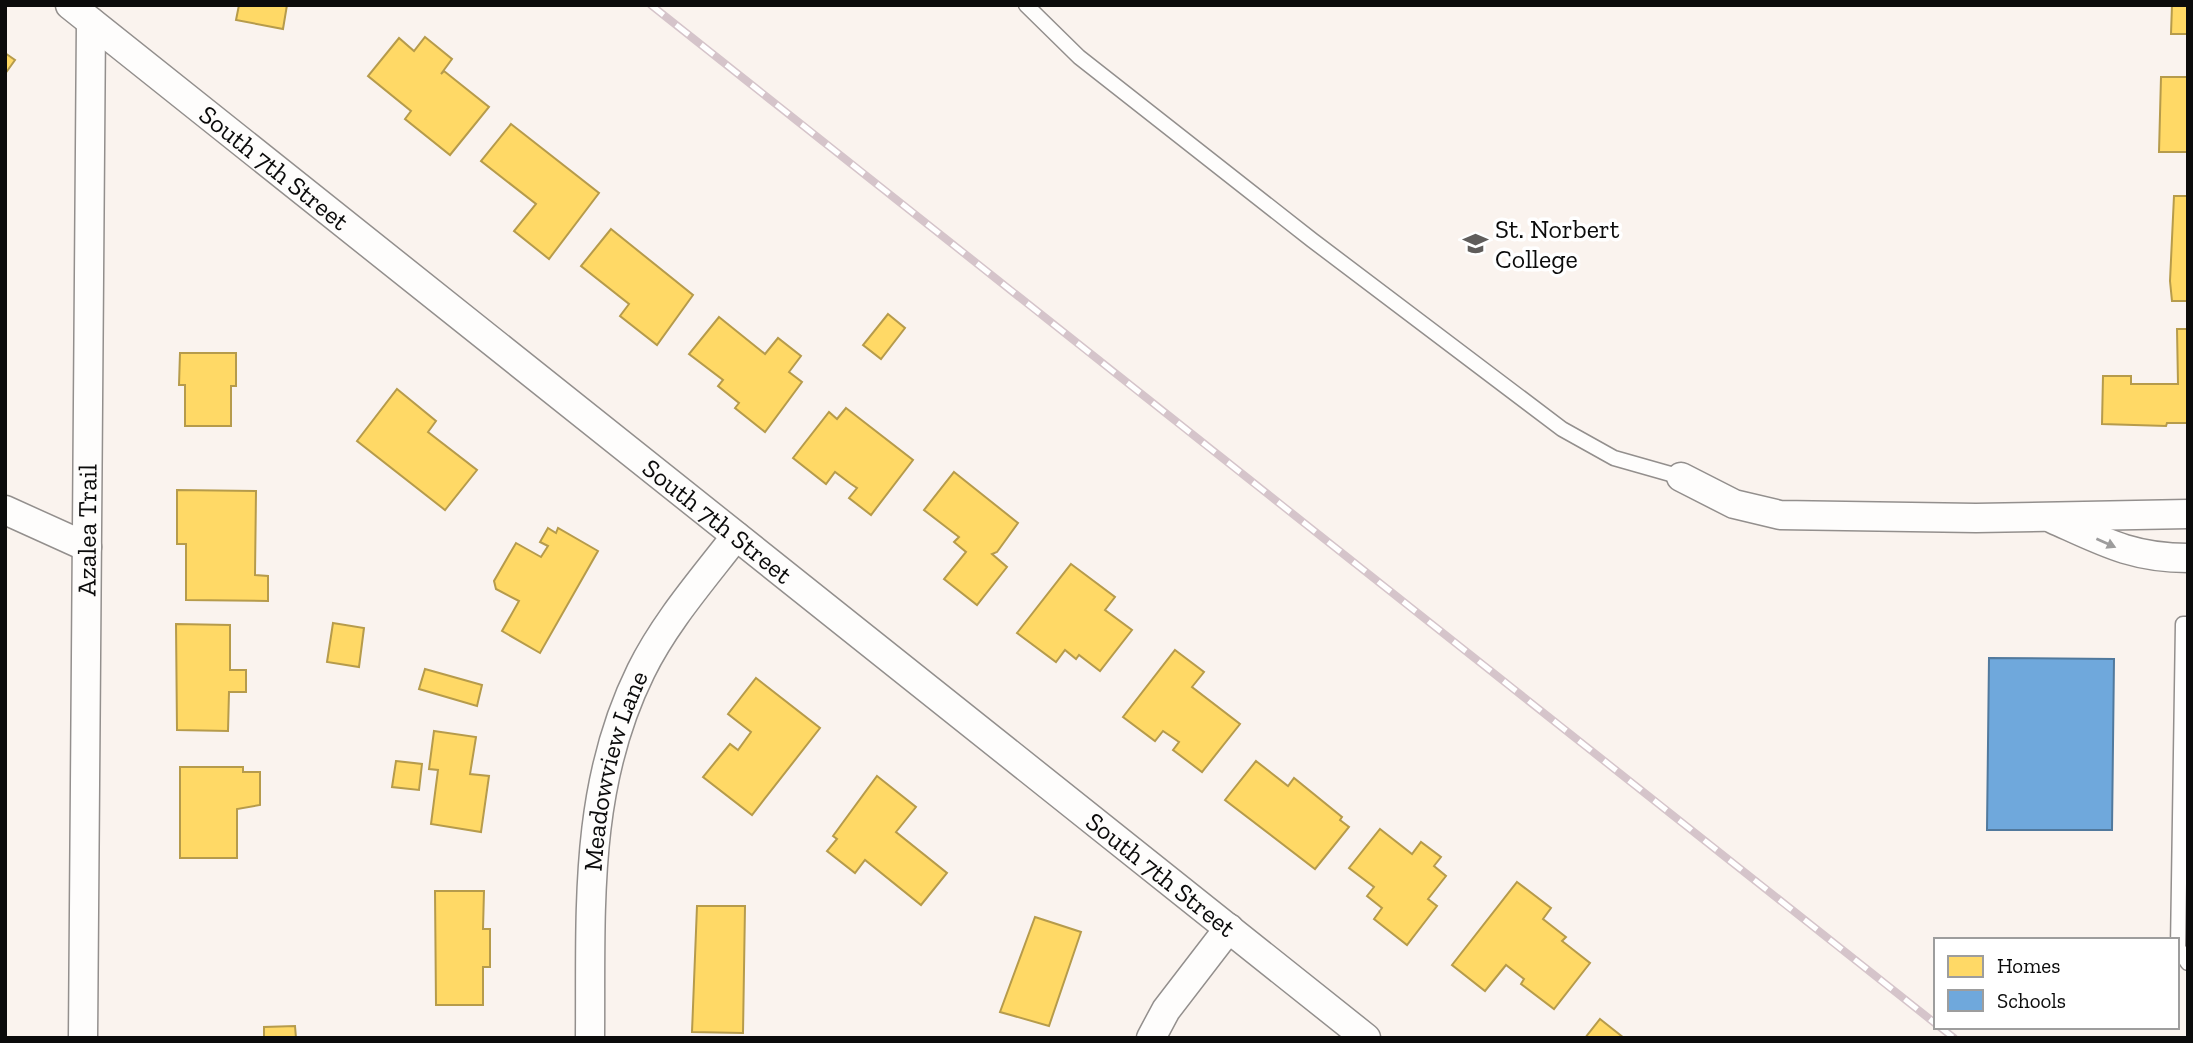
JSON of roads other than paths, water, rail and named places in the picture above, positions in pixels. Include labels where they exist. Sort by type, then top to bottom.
[{"type":"street","name":"South 7th Street","points":[[80,14],[1366,1038]]},
{"type":"street","name":"Azalea Trail","points":[[80,14],[87,547],[83,1038]]},
{"type":"street","points":[[1681,477],[1734,504],[1780,515],[1976,519],[2188,513]]},
{"type":"street","points":[[5,510],[87,547]]},
{"type":"street","points":[[2044,515],[2124,551],[2159,558],[2188,558]]},
{"type":"street","name":"Meadowview Lane","points":[[590,1038],[591,862],[599,795],[617,725],[641,670],[666,629],[736,536]]},
{"type":"street","points":[[1151,1038],[1166,1010],[1229,928]]},
{"type":"lane","points":[[1026,5],[1079,57],[1312,240],[1562,429],[1614,457],[1681,477]]},
{"type":"lane","points":[[2178,938],[2183,624],[2188,624]]},
{"type":"railway","points":[[651,5],[1934,1022]]},
{"type":"railway","points":[[1943,1029],[1954,1038]]},
{"type":"place","name":"St. Norbert College","points":[[1475,244]]}]
